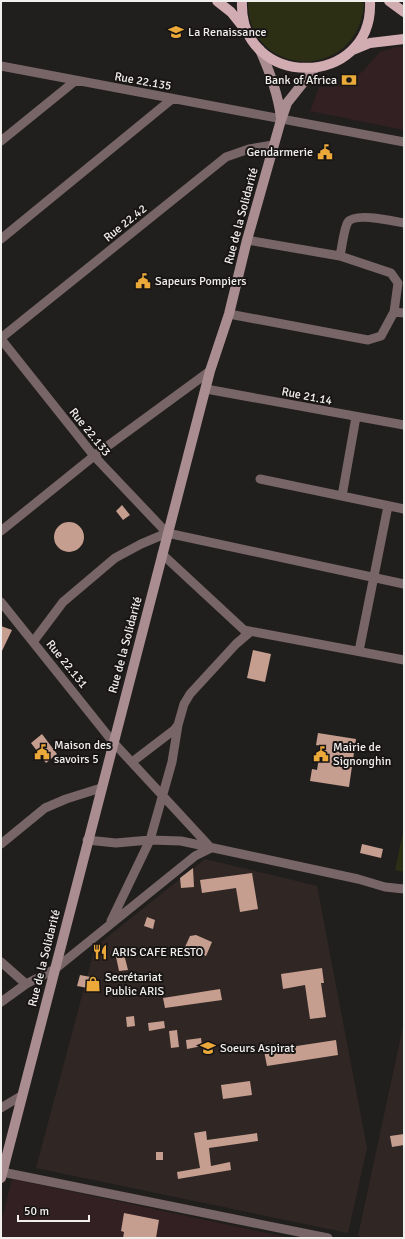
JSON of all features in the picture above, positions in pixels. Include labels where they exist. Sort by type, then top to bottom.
[{"type":"main road","points":[[217,1],[231,12],[260,50],[282,64],[295,68],[315,68],[331,64],[351,51],[370,43],[404,39]]},
{"type":"main road","points":[[242,1],[243,18],[247,31]]},
{"type":"main road","points":[[351,51],[365,30],[370,15],[370,1]]},
{"type":"main road","points":[[388,1],[404,12]]},
{"type":"street","name":"Rue de la Solidarité","points":[[260,50],[273,77],[281,120]]},
{"type":"street","name":"Rue 22.135","points":[[1,66],[404,142]]},
{"type":"street","name":"Rue de la Solidarité","points":[[2,1175],[100,788],[167,533],[210,371],[229,314],[247,240],[273,145],[287,103],[315,68]]},
{"type":"street","points":[[1,141],[75,81]]},
{"type":"street","points":[[1,239],[172,98]]},
{"type":"street","name":"Rue 22.42","points":[[1,339],[226,157],[249,149],[273,145]]},
{"type":"street","points":[[340,256],[348,222],[353,218],[361,216],[404,223]]},
{"type":"street","points":[[229,314],[368,340],[381,336],[394,312],[398,283],[391,273],[340,256],[247,240]]},
{"type":"street","points":[[394,312],[404,313]]},
{"type":"street","name":"Rue 22.133","points":[[1,339],[94,456],[167,533]]},
{"type":"street","points":[[1,530],[94,456],[210,371]]},
{"type":"street","name":"Rue 21.14","points":[[206,389],[404,425]]},
{"type":"street","points":[[342,496],[356,417]]},
{"type":"street","points":[[260,479],[404,509]]},
{"type":"street","points":[[359,651],[388,506]]},
{"type":"street","points":[[33,642],[63,602],[115,558],[141,544],[167,533],[404,584]]},
{"type":"street","points":[[162,554],[238,626],[250,632],[404,660]]},
{"type":"street","name":"Rue 22.131","points":[[1,602],[113,742],[211,848]]},
{"type":"street","points":[[110,925],[150,840],[172,762],[178,725],[184,704],[190,694],[236,644],[250,632]]},
{"type":"street","points":[[132,762],[162,740],[178,725]]},
{"type":"street","points":[[1,844],[46,808],[66,799],[100,788]]},
{"type":"street","points":[[87,840],[116,843],[150,840],[181,841],[358,879],[385,887],[404,889]]},
{"type":"street","points":[[1,1002],[26,984],[55,969],[195,856],[211,848]]},
{"type":"street","points":[[1,962],[26,984]]},
{"type":"street","points":[[1,1108],[21,1096]]},
{"type":"street","points":[[2,1175],[328,1238]]},
{"type":"shaded area","points":[[397,47],[404,47],[404,130],[310,111],[319,87],[333,87],[350,82],[363,71],[380,52]]},
{"type":"shaded area","name":"Soeurs Aspirat","points":[[205,859],[317,886],[367,1148],[348,1233],[36,1168],[95,947]]},
{"type":"shaded area","points":[[404,1022],[404,1238],[366,1238],[358,1236]]},
{"type":"shaded area","points":[[12,1179],[290,1238],[1,1238],[1,1223]]},
{"type":"green space","points":[[248,1],[363,1],[364,4],[357,30],[343,48],[324,58],[303,61],[283,57],[265,45],[252,27]]},
{"type":"green space","points":[[404,828],[404,872],[395,870]]},
{"type":"building","points":[[122,505],[130,515],[123,520],[116,511]]},
{"type":"building","points":[[69,522],[75,523],[83,531],[83,543],[75,551],[69,552],[63,551],[55,543],[54,537],[55,531],[63,523]]},
{"type":"building","points":[[1,626],[12,630],[1,653]]},
{"type":"building","points":[[253,650],[271,654],[265,682],[247,678]]},
{"type":"building","points":[[318,733],[356,739],[349,787],[310,781],[312,769],[317,770],[321,746],[316,745]]},
{"type":"building","points":[[42,734],[57,754],[46,763],[31,743]]},
{"type":"building","points":[[362,844],[383,849],[381,858],[360,853]]},
{"type":"building","points":[[193,868],[194,887],[181,888],[180,878]]},
{"type":"building","points":[[252,873],[258,909],[240,912],[236,888],[202,893],[200,880]]},
{"type":"building","points":[[147,917],[155,920],[153,929],[144,926]]},
{"type":"building","points":[[196,935],[212,942],[206,956],[185,947],[190,936]]},
{"type":"building","points":[[123,950],[128,970],[119,971],[115,952]]},
{"type":"building","points":[[322,968],[324,983],[321,983],[326,1017],[310,1019],[305,985],[283,989],[281,974]]},
{"type":"building","points":[[80,975],[96,978],[93,989],[77,986]]},
{"type":"building","points":[[220,989],[222,1000],[165,1008],[163,998]]},
{"type":"building","points":[[134,1016],[135,1026],[127,1027],[126,1017]]},
{"type":"building","points":[[164,1021],[165,1028],[149,1031],[148,1023]]},
{"type":"building","points":[[177,1030],[179,1047],[171,1048],[169,1031]]},
{"type":"building","points":[[201,1038],[202,1046],[187,1049],[186,1040]]},
{"type":"building","points":[[336,1040],[338,1055],[267,1066],[264,1051]]},
{"type":"building","points":[[250,1081],[252,1095],[223,1099],[221,1085]]},
{"type":"building","points":[[206,1131],[207,1140],[257,1133],[258,1141],[209,1148],[211,1166],[230,1162],[231,1170],[178,1179],[177,1172],[200,1168],[194,1133]]},
{"type":"building","points":[[404,1134],[404,1145],[392,1147],[390,1136]]},
{"type":"building","points":[[156,1152],[163,1152],[163,1160],[156,1160]]},
{"type":"building","points":[[124,1213],[159,1220],[156,1238],[123,1238],[124,1232],[121,1231]]},
{"type":"place","name":"La Renaissance","points":[[176,32]]},
{"type":"place","name":"Bank of Africa","points":[[349,80]]},
{"type":"place","name":"Gendarmerie","points":[[325,152]]},
{"type":"place","name":"Sapeurs Pompiers","points":[[143,281]]},
{"type":"place","name":"Maison des savoirs 5","points":[[42,752]]},
{"type":"place","name":"Mairie de Signonghin","points":[[321,754]]},
{"type":"place","name":"ARIS CAFE RESTO","points":[[100,952]]},
{"type":"place","name":"Secrétariat Public ARIS","points":[[93,984]]},
{"type":"place","name":"Soeurs Aspirat","points":[[208,1048]]}]
